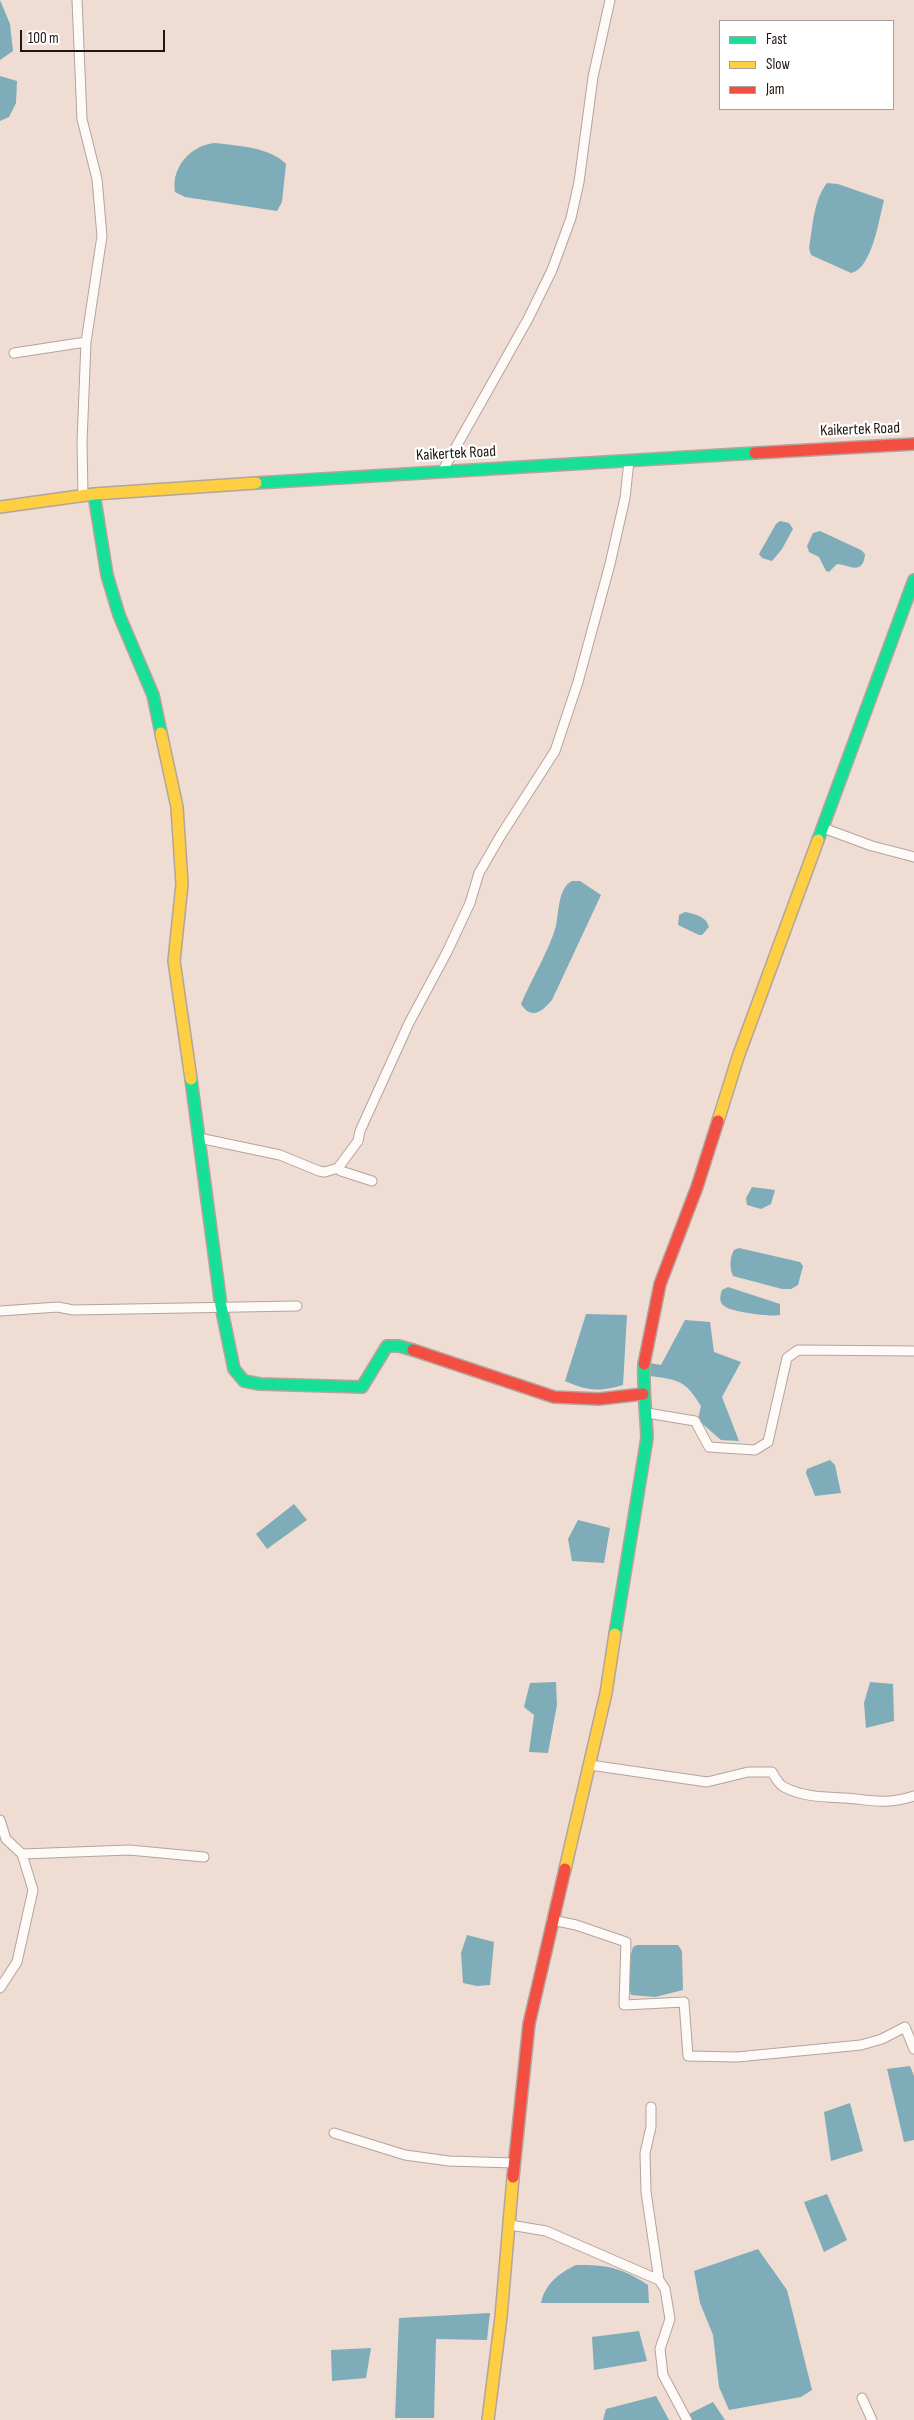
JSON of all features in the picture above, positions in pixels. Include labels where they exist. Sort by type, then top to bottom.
[{"type":"main road","name":"Kaikertek Road","points":[[0,507],[89,494],[443,470],[914,444]]},
{"type":"main road","points":[[89,494],[107,574],[119,615],[153,695],[177,807],[182,884],[174,961],[221,1306],[234,1369],[244,1381],[260,1384],[362,1387],[387,1346],[399,1346],[554,1397],[599,1399],[643,1394]]},
{"type":"main road","points":[[488,2420],[501,2317],[514,2163],[529,2024],[606,1692],[648,1438],[647,1413],[643,1394],[644,1359],[660,1284],[697,1186],[738,1057],[914,580]]},
{"type":"street","points":[[77,0],[82,118],[97,178],[102,236],[86,342],[82,442],[89,494]]},
{"type":"street","points":[[443,470],[528,319],[552,270],[571,218],[579,182],[592,77],[610,0]]},
{"type":"street","points":[[14,353],[86,342]]},
{"type":"street","points":[[199,1138],[280,1155],[325,1172],[338,1168],[358,1141],[360,1131],[409,1023],[447,952],[470,903],[479,873],[555,751],[575,690],[610,564],[625,498],[628,461]]},
{"type":"street","points":[[823,828],[872,846],[914,857]]},
{"type":"street","points":[[338,1168],[372,1181]]},
{"type":"street","points":[[0,1311],[58,1307],[82,1310],[297,1306]]},
{"type":"street","points":[[647,1413],[695,1421],[709,1447],[754,1450],[768,1442],[787,1358],[798,1350],[914,1351]]},
{"type":"street","points":[[590,1764],[707,1782],[748,1772],[772,1772],[782,1787],[822,1798],[845,1798],[870,1802],[899,1801],[914,1796]]},
{"type":"street","points":[[0,1820],[6,1839],[22,1854],[33,1890],[18,1962],[0,1988]]},
{"type":"street","points":[[22,1854],[128,1850],[204,1857]]},
{"type":"street","points":[[552,1920],[576,1925],[626,1942],[624,2005],[684,2002],[688,2056],[737,2057],[861,2045],[882,2039],[905,2027],[914,2049]]},
{"type":"street","points":[[651,2107],[651,2127],[645,2152],[646,2192],[659,2280],[665,2289],[670,2319],[660,2349],[662,2375],[687,2420]]},
{"type":"street","points":[[334,2133],[405,2155],[449,2161],[514,2163]]},
{"type":"street","points":[[510,2225],[546,2231],[659,2280]]},
{"type":"street","points":[[862,2398],[872,2420]]},
{"type":"water","points":[[0,0],[10,24],[13,51],[0,60]]},
{"type":"water","points":[[0,76],[17,81],[16,103],[9,117],[0,121]]},
{"type":"water","points":[[215,143],[243,146],[263,151],[279,158],[286,164],[282,202],[277,211],[185,197],[175,192],[176,174],[185,159],[198,148]]},
{"type":"water","points":[[827,183],[838,184],[884,200],[874,242],[864,263],[851,273],[811,255],[809,248],[816,206]]},
{"type":"water","points":[[780,521],[789,523],[793,529],[782,549],[772,561],[762,558],[759,554],[776,524]]},
{"type":"water","points":[[820,531],[861,550],[865,554],[861,565],[855,568],[837,564],[829,572],[826,571],[819,557],[809,552],[807,546],[813,533]]},
{"type":"water","points":[[572,881],[580,881],[601,895],[552,1000],[540,1011],[529,1012],[521,1004],[553,936],[564,889]]},
{"type":"water","points":[[685,912],[703,918],[708,923],[709,927],[702,935],[678,925],[679,915]]},
{"type":"water","points":[[752,1187],[775,1190],[771,1204],[761,1209],[747,1205],[746,1198]]},
{"type":"water","points":[[739,1248],[800,1262],[803,1266],[798,1285],[791,1289],[782,1289],[733,1276],[731,1259],[734,1250]]},
{"type":"water","points":[[728,1287],[780,1304],[780,1315],[750,1313],[727,1308],[723,1305],[720,1298],[722,1290]]},
{"type":"water","points":[[586,1314],[627,1315],[623,1385],[607,1389],[594,1389],[580,1387],[565,1381]]},
{"type":"water","points":[[685,1320],[710,1322],[714,1352],[741,1362],[722,1397],[739,1441],[721,1440],[698,1420],[701,1406],[685,1386],[675,1380],[650,1376],[649,1363],[661,1365]]},
{"type":"water","points":[[830,1460],[835,1465],[841,1493],[815,1496],[806,1473],[807,1469]]},
{"type":"water","points":[[294,1504],[307,1520],[267,1549],[256,1534]]},
{"type":"water","points":[[578,1520],[610,1528],[604,1563],[572,1561],[568,1539]]},
{"type":"water","points":[[556,1682],[557,1705],[548,1753],[529,1752],[534,1715],[524,1707],[530,1683]]},
{"type":"water","points":[[870,1682],[893,1684],[894,1721],[866,1728],[864,1703]]},
{"type":"water","points":[[467,1935],[494,1942],[490,1985],[477,1986],[463,1983],[461,1953]]},
{"type":"water","points":[[637,1945],[678,1945],[682,1951],[683,1990],[655,1997],[631,1995],[629,1965],[633,1947]]},
{"type":"water","points":[[910,2066],[914,2076],[914,2140],[904,2142],[887,2069]]},
{"type":"water","points":[[850,2103],[863,2151],[831,2161],[824,2112]]},
{"type":"water","points":[[827,2194],[847,2240],[824,2252],[804,2202]]},
{"type":"water","points":[[758,2249],[787,2290],[812,2390],[801,2397],[729,2410],[719,2387],[713,2335],[700,2303],[694,2271]]},
{"type":"water","points":[[576,2265],[614,2268],[630,2274],[648,2285],[649,2303],[541,2303],[549,2285],[564,2272]]},
{"type":"water","points":[[490,2313],[487,2340],[436,2339],[434,2418],[395,2418],[399,2318]]},
{"type":"water","points":[[639,2331],[647,2361],[594,2370],[592,2337]]},
{"type":"water","points":[[371,2348],[366,2378],[332,2381],[331,2350]]},
{"type":"water","points":[[656,2396],[669,2420],[603,2420],[606,2409]]},
{"type":"water","points":[[713,2402],[725,2420],[690,2420],[687,2415]]},
{"type":"traffic: fast","points":[[256,483],[755,453]]},
{"type":"traffic: fast","points":[[94,494],[107,575],[119,615],[153,695],[161,733]]},
{"type":"traffic: fast","points":[[818,840],[914,580]]},
{"type":"traffic: fast","points":[[191,1079],[221,1306],[234,1369],[244,1381],[260,1384],[362,1387],[387,1346],[399,1346],[413,1350]]},
{"type":"traffic: fast","points":[[615,1634],[647,1438],[644,1364]]},
{"type":"traffic: slow","points":[[0,507],[94,494],[256,483]]},
{"type":"traffic: slow","points":[[161,733],[177,807],[182,884],[174,961],[191,1079]]},
{"type":"traffic: slow","points":[[718,1121],[738,1057],[818,840]]},
{"type":"traffic: slow","points":[[565,1869],[606,1693],[615,1634]]},
{"type":"traffic: slow","points":[[488,2420],[501,2317],[513,2177]]},
{"type":"traffic: jam","points":[[755,453],[914,444]]},
{"type":"traffic: jam","points":[[644,1364],[660,1284],[697,1187],[718,1121]]},
{"type":"traffic: jam","points":[[413,1350],[554,1397],[599,1399],[643,1394]]},
{"type":"traffic: jam","points":[[513,2177],[529,2024],[565,1869]]}]
